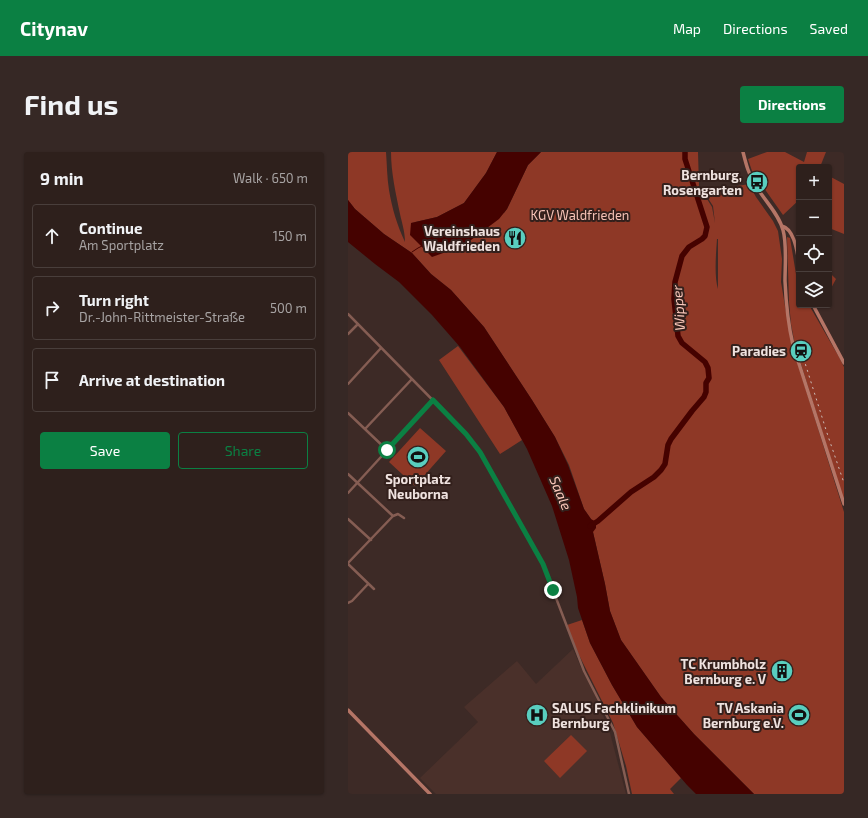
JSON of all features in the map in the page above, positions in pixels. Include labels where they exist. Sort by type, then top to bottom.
[{"type":"street","points":[[743,152],[748,170],[754,182],[782,226],[785,237],[786,296],[789,326],[793,345],[844,504]]},
{"type":"street","points":[[782,226],[788,229],[793,238],[796,250]]},
{"type":"street","points":[[815,308],[843,360]]},
{"type":"street","points":[[348,314],[466,434],[488,465],[543,564],[584,671],[615,732],[629,794]]},
{"type":"street","points":[[348,334],[358,324]]},
{"type":"street","points":[[348,384],[381,348]]},
{"type":"street","points":[[365,429],[412,379]]},
{"type":"street","points":[[348,493],[433,400]]},
{"type":"street","points":[[348,413],[387,450]]},
{"type":"street","points":[[348,474],[393,516]]},
{"type":"street","points":[[374,589],[348,564],[393,516],[398,514],[404,518]]},
{"type":"street","points":[[348,519],[371,540]]},
{"type":"street","points":[[348,603],[352,601],[368,584]]},
{"type":"street","points":[[348,710],[430,794]]},
{"type":"shaded area","name":"SALUS Fachklinikum Bernburg","points":[[573,649],[593,690],[610,733],[626,794],[436,794],[420,778],[478,722],[464,707],[517,661],[536,684]]},
{"type":"green space","name":"KGV Waldfrieden","points":[[348,152],[386,152],[390,197],[397,223],[405,242],[394,183],[391,152],[497,152],[486,173],[464,203],[437,217],[411,223],[504,213],[528,165],[541,152],[698,152],[699,186],[712,207],[715,223],[713,206],[704,192],[749,184],[778,231],[782,259],[781,282],[791,342],[844,512],[844,794],[754,794],[694,734],[661,697],[621,640],[610,611],[591,519],[584,509],[569,465],[555,437],[532,400],[484,327],[451,290],[431,274],[412,253],[384,234],[355,209],[348,200]],"holes":[[[718,239],[718,289],[716,278]]]},
{"type":"green space","points":[[767,152],[785,152],[804,162],[807,152],[826,152],[821,164],[796,164],[796,203],[783,215],[752,171],[748,159]]},
{"type":"green space","points":[[832,178],[844,184],[844,234],[832,229]]},
{"type":"green space","points":[[787,237],[790,238],[796,274],[796,308],[811,308],[844,367],[844,501],[795,345],[789,302]]},
{"type":"green space","points":[[832,275],[836,279],[832,286]]},
{"type":"green space","points":[[458,346],[504,407],[522,440],[500,454],[439,360]]},
{"type":"green space","name":"Sportplatz Neuborna","points":[[420,428],[446,451],[415,486],[389,462]]},
{"type":"green space","points":[[582,620],[590,643],[612,685],[637,727],[681,778],[670,789],[674,794],[632,794],[626,766],[613,723],[577,651],[567,625]]},
{"type":"green space","points":[[571,735],[587,751],[560,778],[544,761]]},
{"type":"water","points":[[497,152],[541,152],[528,165],[507,209],[499,219],[463,246],[432,257],[410,235],[411,223],[437,217],[464,203],[486,173]]},
{"type":"water","name":"Saale","points":[[348,200],[355,209],[384,234],[412,253],[431,274],[451,290],[484,327],[555,437],[568,465],[584,509],[591,519],[596,522],[596,528],[593,532],[610,611],[621,640],[661,697],[694,734],[754,794],[696,794],[637,727],[612,685],[590,643],[578,608],[569,560],[552,506],[527,449],[504,407],[460,347],[432,315],[399,282],[348,242]]},
{"type":"waterway","name":"Wipper","points":[[590,526],[598,521],[631,492],[654,477],[661,470],[665,464],[668,445],[671,439],[704,397],[706,392],[706,383],[709,378],[708,368],[705,362],[682,343],[678,336],[674,299],[675,282],[682,256],[689,247],[705,236],[707,227],[685,159],[685,152]]},
{"type":"waterway","points":[[412,252],[422,246]]},
{"type":"railway","points":[[800,347],[844,483]]},
{"type":"place","name":"Bernburg, Rosengarten","points":[[757,182]]},
{"type":"place","name":"Vereinshaus Waldfrieden","points":[[515,238]]},
{"type":"place","name":"Paradies","points":[[801,351]]},
{"type":"place","name":"Sportplatz Neuborna","points":[[418,457]]},
{"type":"place","name":"TC Krumbholz Bernburg e. V","points":[[782,671]]},
{"type":"place","name":"SALUS Fachklinikum Bernburg","points":[[537,715]]},
{"type":"place","name":"TV Askania Bernburg e.V.","points":[[799,715]]},
{"type":"route","points":[[387,450],[433,400],[466,434],[480,452],[543,564],[553,590]]}]
